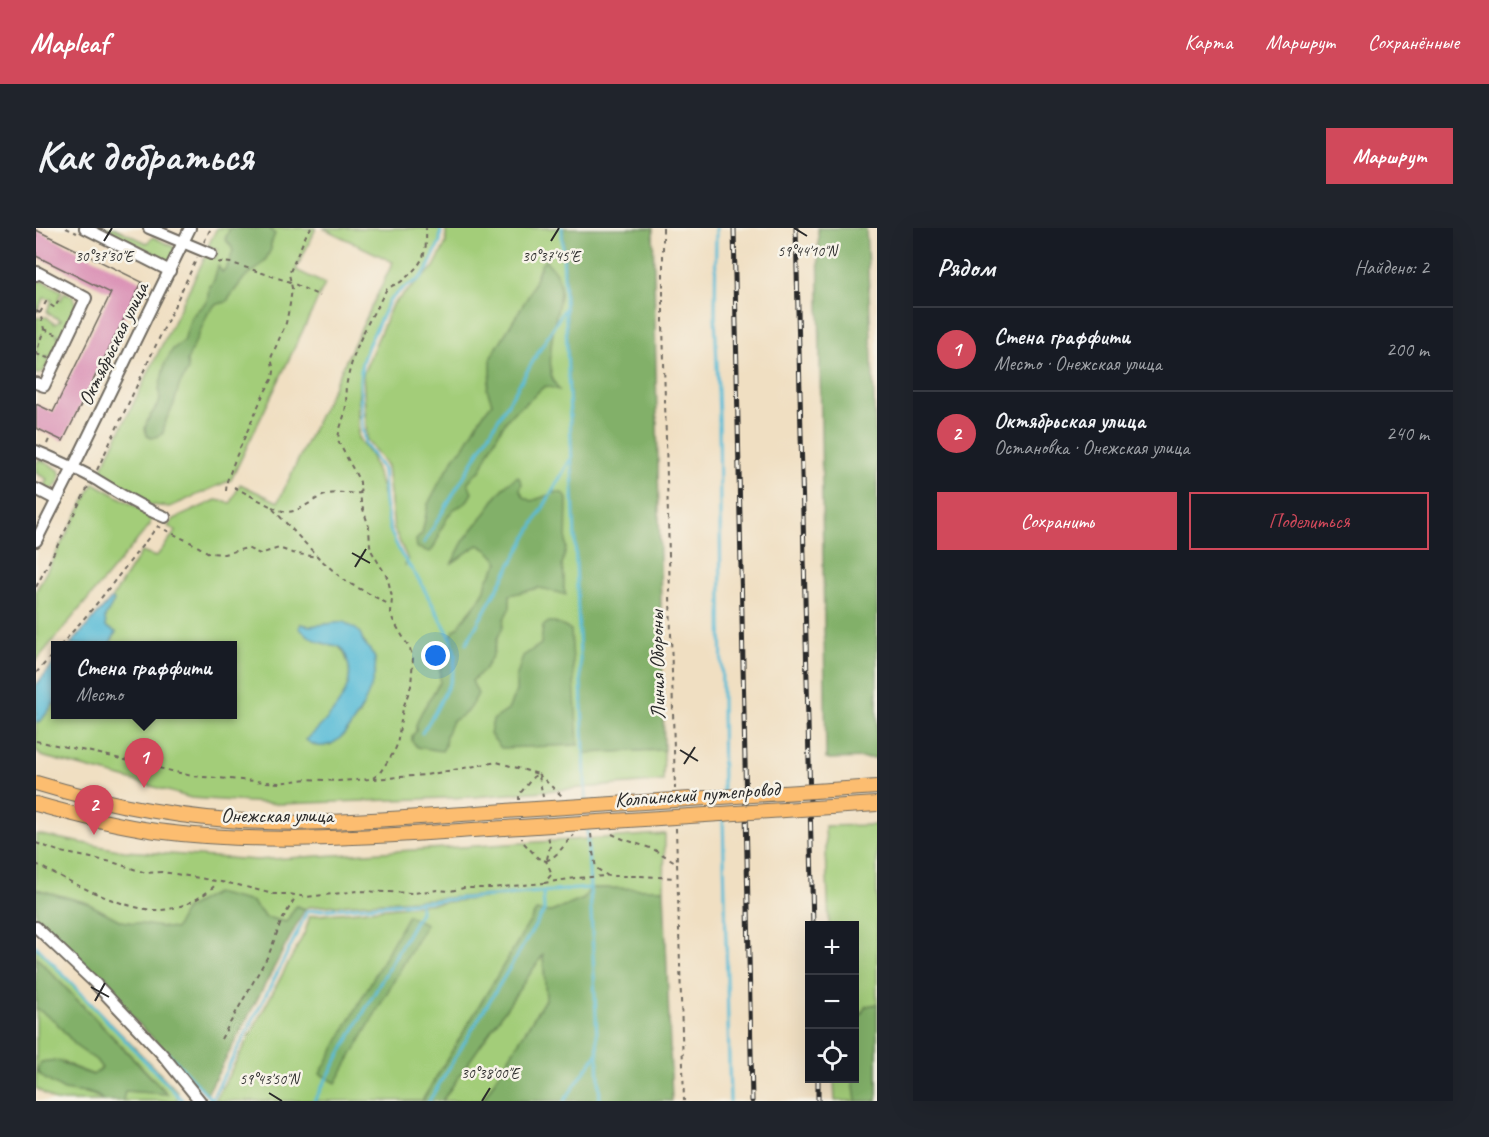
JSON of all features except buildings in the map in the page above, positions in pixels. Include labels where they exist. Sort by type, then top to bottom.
[{"type":"main road","name":"Онежская улица","points":[[36,783],[75,795],[157,813],[249,821],[327,822],[519,805]]},
{"type":"main road","name":"Колпинский путепровод","points":[[519,805],[877,787]]},
{"type":"main road","name":"Онежская улица","points":[[36,804],[91,819],[155,831],[207,836],[327,838],[521,831]]},
{"type":"main road","name":"Колпинский путепровод","points":[[521,831],[877,804]]},
{"type":"street","points":[[85,228],[170,271]]},
{"type":"street","points":[[149,228],[184,243],[208,257]]},
{"type":"street","name":"Октябрьская улица","points":[[36,541],[74,468],[190,228]]},
{"type":"street","points":[[36,275],[37,272],[86,298],[44,386],[36,383]]},
{"type":"street","points":[[41,449],[125,498],[165,516]]},
{"type":"street","points":[[36,489],[57,500]]},
{"type":"street","points":[[36,927],[93,981],[162,1054],[200,1101]]},
{"type":"path","points":[[208,257],[211,228]]},
{"type":"path","points":[[226,491],[227,481],[236,457],[263,395],[273,378],[271,358],[286,323],[292,288],[289,274],[311,228]]},
{"type":"path","points":[[371,779],[380,774],[394,752],[412,678],[413,658],[393,620],[392,597],[387,577],[372,552],[370,544],[369,527],[361,503],[360,482],[338,441],[338,435],[347,405],[345,390],[362,336],[388,289],[402,281],[424,257],[427,245],[426,228]]},
{"type":"path","name":"Линия Обороны","points":[[663,228],[663,323],[675,797]]},
{"type":"path","points":[[36,588],[93,478],[198,256],[232,263],[290,282],[320,296]]},
{"type":"path","points":[[40,314],[46,303],[55,308],[65,287]]},
{"type":"path","points":[[36,311],[40,314],[44,329],[36,354]]},
{"type":"path","points":[[41,449],[51,435]]},
{"type":"path","points":[[234,487],[285,512],[297,510],[324,495],[361,493]]},
{"type":"path","points":[[270,506],[319,558],[345,581],[392,605]]},
{"type":"path","points":[[64,641],[94,607],[165,516]]},
{"type":"path","points":[[157,526],[209,553],[224,554],[247,548],[260,554],[279,548],[319,558]]},
{"type":"path","points":[[36,673],[51,656]]},
{"type":"path","points":[[36,741],[192,776],[279,783],[307,779],[338,781],[426,775],[496,762],[538,774],[519,795],[519,805]]},
{"type":"path","points":[[675,820],[684,1101]]},
{"type":"path","points":[[590,828],[596,868],[608,876]]},
{"type":"path","points":[[521,831],[522,841],[538,858],[546,861],[550,868],[552,874],[544,883]]},
{"type":"path","points":[[611,833],[653,849],[677,863]]},
{"type":"path","points":[[36,843],[62,852],[112,862],[146,873],[162,872],[238,885],[273,894],[307,897],[358,891],[413,893],[450,891],[608,876],[677,878]]},
{"type":"path","points":[[36,864],[85,888],[141,909],[161,910],[181,905],[209,892],[218,882]]},
{"type":"path","points":[[221,1040],[269,954],[281,922],[296,896]]},
{"type":"green space","points":[[104,228],[115,228],[147,243],[153,237],[174,247],[175,252],[169,263],[166,263],[152,256],[154,253]]},
{"type":"green space","points":[[217,228],[316,228],[296,270],[325,284],[231,480],[170,507],[150,505],[100,472],[206,255],[215,258],[218,250],[208,246]]},
{"type":"green space","points":[[230,228],[269,228],[275,234],[271,249],[265,261],[245,277],[226,302],[215,305],[208,313],[187,361],[188,370],[179,386],[163,433],[151,438],[147,436],[145,429],[147,421],[160,401],[159,389],[165,363],[173,349],[184,341],[191,317],[207,301],[209,288],[218,266],[222,272],[227,267],[233,251],[225,239]]},
{"type":"green space","points":[[323,228],[441,228],[440,242],[427,270],[418,280],[402,289],[389,301],[362,362],[358,438],[371,456],[381,485],[392,534],[406,562],[405,566],[408,560],[394,529],[387,466],[367,440],[363,374],[392,305],[434,267],[446,243],[446,228],[563,228],[584,752],[664,750],[663,781],[473,797],[280,804],[191,798],[41,756],[36,750],[36,722],[40,722],[51,707],[51,719],[237,719],[237,641],[111,641],[116,632],[106,627],[105,617],[114,601],[112,598],[141,552],[156,557],[176,531],[168,526],[174,519],[216,500],[231,503],[240,484],[278,502],[393,262]],"holes":[[[344,622],[359,632],[375,658],[375,670],[359,715],[343,735],[330,745],[316,746],[306,740],[338,706],[350,674],[341,648],[314,639],[301,624],[310,626]]]},
{"type":"green space","points":[[563,228],[653,228],[664,750],[584,753]]},
{"type":"green space","points":[[818,228],[866,228],[877,464],[877,758],[826,759]]},
{"type":"green space","points":[[545,260],[552,267],[560,286],[550,359],[551,375],[559,390],[546,386],[513,413],[499,433],[480,471],[468,482],[472,493],[466,503],[454,509],[449,515],[430,552],[417,548],[416,540],[422,534],[428,504],[456,455],[464,447],[492,403],[487,389],[491,373],[491,357],[529,295]]},
{"type":"green space","points":[[42,281],[62,291],[58,299],[60,301],[65,292],[74,297],[76,305],[61,336],[57,334],[60,338],[50,358],[45,356],[49,360],[45,370],[36,374],[36,316],[37,318],[47,317],[55,324],[61,320],[47,311],[52,300],[44,298],[36,313],[36,283]]},
{"type":"green space","points":[[39,459],[59,470],[59,481],[51,490],[44,486],[47,479],[36,473]]},
{"type":"green space","points":[[518,476],[522,483],[520,490],[524,497],[532,501],[557,492],[564,494],[567,499],[566,549],[562,565],[566,595],[538,588],[510,595],[510,607],[493,655],[484,670],[472,681],[478,694],[473,703],[465,714],[452,721],[442,751],[417,747],[412,741],[412,736],[416,731],[421,713],[440,682],[440,670],[452,643],[454,630],[459,627],[479,600],[485,590],[487,580],[499,562],[489,551],[479,545],[452,563],[464,540],[496,497],[508,483]]},
{"type":"green space","points":[[94,483],[151,515],[150,525],[36,661],[36,591]]},
{"type":"green space","points":[[549,622],[571,630],[578,745],[501,748],[490,734],[493,720],[508,710],[516,691],[516,678],[523,656],[541,644],[543,626]]},
{"type":"green space","points":[[877,825],[877,1101],[835,1101],[834,1083],[859,1083],[859,921],[829,921],[825,826]]},
{"type":"green space","points":[[36,834],[124,851],[257,860],[665,834],[664,889],[590,888],[584,899],[551,912],[536,912],[422,1101],[215,1101],[305,932],[310,916],[563,890],[305,909],[296,906],[286,922],[265,917],[251,901],[186,909],[175,930],[121,921],[87,903],[36,889]]},
{"type":"green space","points":[[590,888],[664,889],[672,1101],[482,1101],[546,998],[543,955],[442,1101],[422,1101],[536,911],[551,912],[584,899]]},
{"type":"green space","points":[[36,889],[87,903],[121,921],[175,929],[186,909],[215,893],[252,902],[265,917],[286,922],[296,906],[305,909],[207,1094],[36,922]]},
{"type":"green space","points":[[408,915],[426,924],[336,1083],[320,1074]]},
{"type":"green space","points":[[36,947],[178,1092],[177,1101],[123,1101],[124,1091],[167,1093],[36,957]]},
{"type":"green space","points":[[543,954],[546,998],[482,1101],[442,1101]]},
{"type":"green space","points":[[36,957],[167,1094],[125,1091],[123,1101],[104,1101],[86,1092],[64,1090],[45,1079],[37,1071],[41,1062],[51,1060],[93,1075],[102,1068],[96,1060],[77,1047],[55,1021],[36,1008]]},
{"type":"green space","points":[[877,1004],[877,1101],[856,1101],[854,1083],[859,1083],[859,1017],[866,1006]]},
{"type":"green space","points":[[36,1008],[55,1021],[77,1047],[96,1060],[102,1068],[94,1075],[63,1061],[75,1092],[90,1094],[104,1101],[55,1101],[36,1088]]},
{"type":"water","points":[[112,598],[114,601],[105,617],[106,627],[116,632],[111,641],[74,641]]},
{"type":"water","points":[[344,622],[361,635],[375,660],[375,670],[368,695],[354,722],[336,741],[328,745],[316,746],[306,740],[338,706],[350,674],[344,652],[340,647],[315,640],[299,628],[301,624],[310,626]]},
{"type":"water","points":[[51,667],[51,707],[40,722],[36,722],[36,685]]},
{"type":"waterway","points":[[422,733],[450,682],[455,654],[451,638],[419,580],[401,554],[390,530],[385,503],[383,470],[365,444],[360,381],[362,362],[389,301],[402,289],[418,280],[427,270],[440,242],[441,228]]},
{"type":"waterway","points":[[562,228],[586,802]]},
{"type":"waterway","points":[[716,228],[715,314],[719,417],[723,793]]},
{"type":"waterway","points":[[424,543],[565,308]]},
{"type":"waterway","points":[[466,644],[570,460]]},
{"type":"waterway","points":[[723,818],[730,1101]]},
{"type":"waterway","points":[[587,826],[600,1101]]},
{"type":"waterway","points":[[212,1099],[285,959],[307,911],[590,888]]},
{"type":"waterway","points":[[429,1101],[544,911],[543,892]]},
{"type":"waterway","points":[[314,1101],[420,912],[420,901]]},
{"type":"waterway","points":[[50,929],[92,973]]},
{"type":"waterway","points":[[36,946],[183,1101]]},
{"type":"waterway","points":[[167,1052],[213,1101]]},
{"type":"waterway","points":[[564,1101],[597,1054]]},
{"type":"railway","points":[[734,228],[752,1101]]},
{"type":"railway","points":[[796,228],[813,921]]},
{"type":"railway","points":[[818,1083],[818,1101]]},
{"type":"place","name":"Стена граффити","points":[[144,788]]},
{"type":"place","name":"Октябрьская улица","points":[[94,835]]}]
